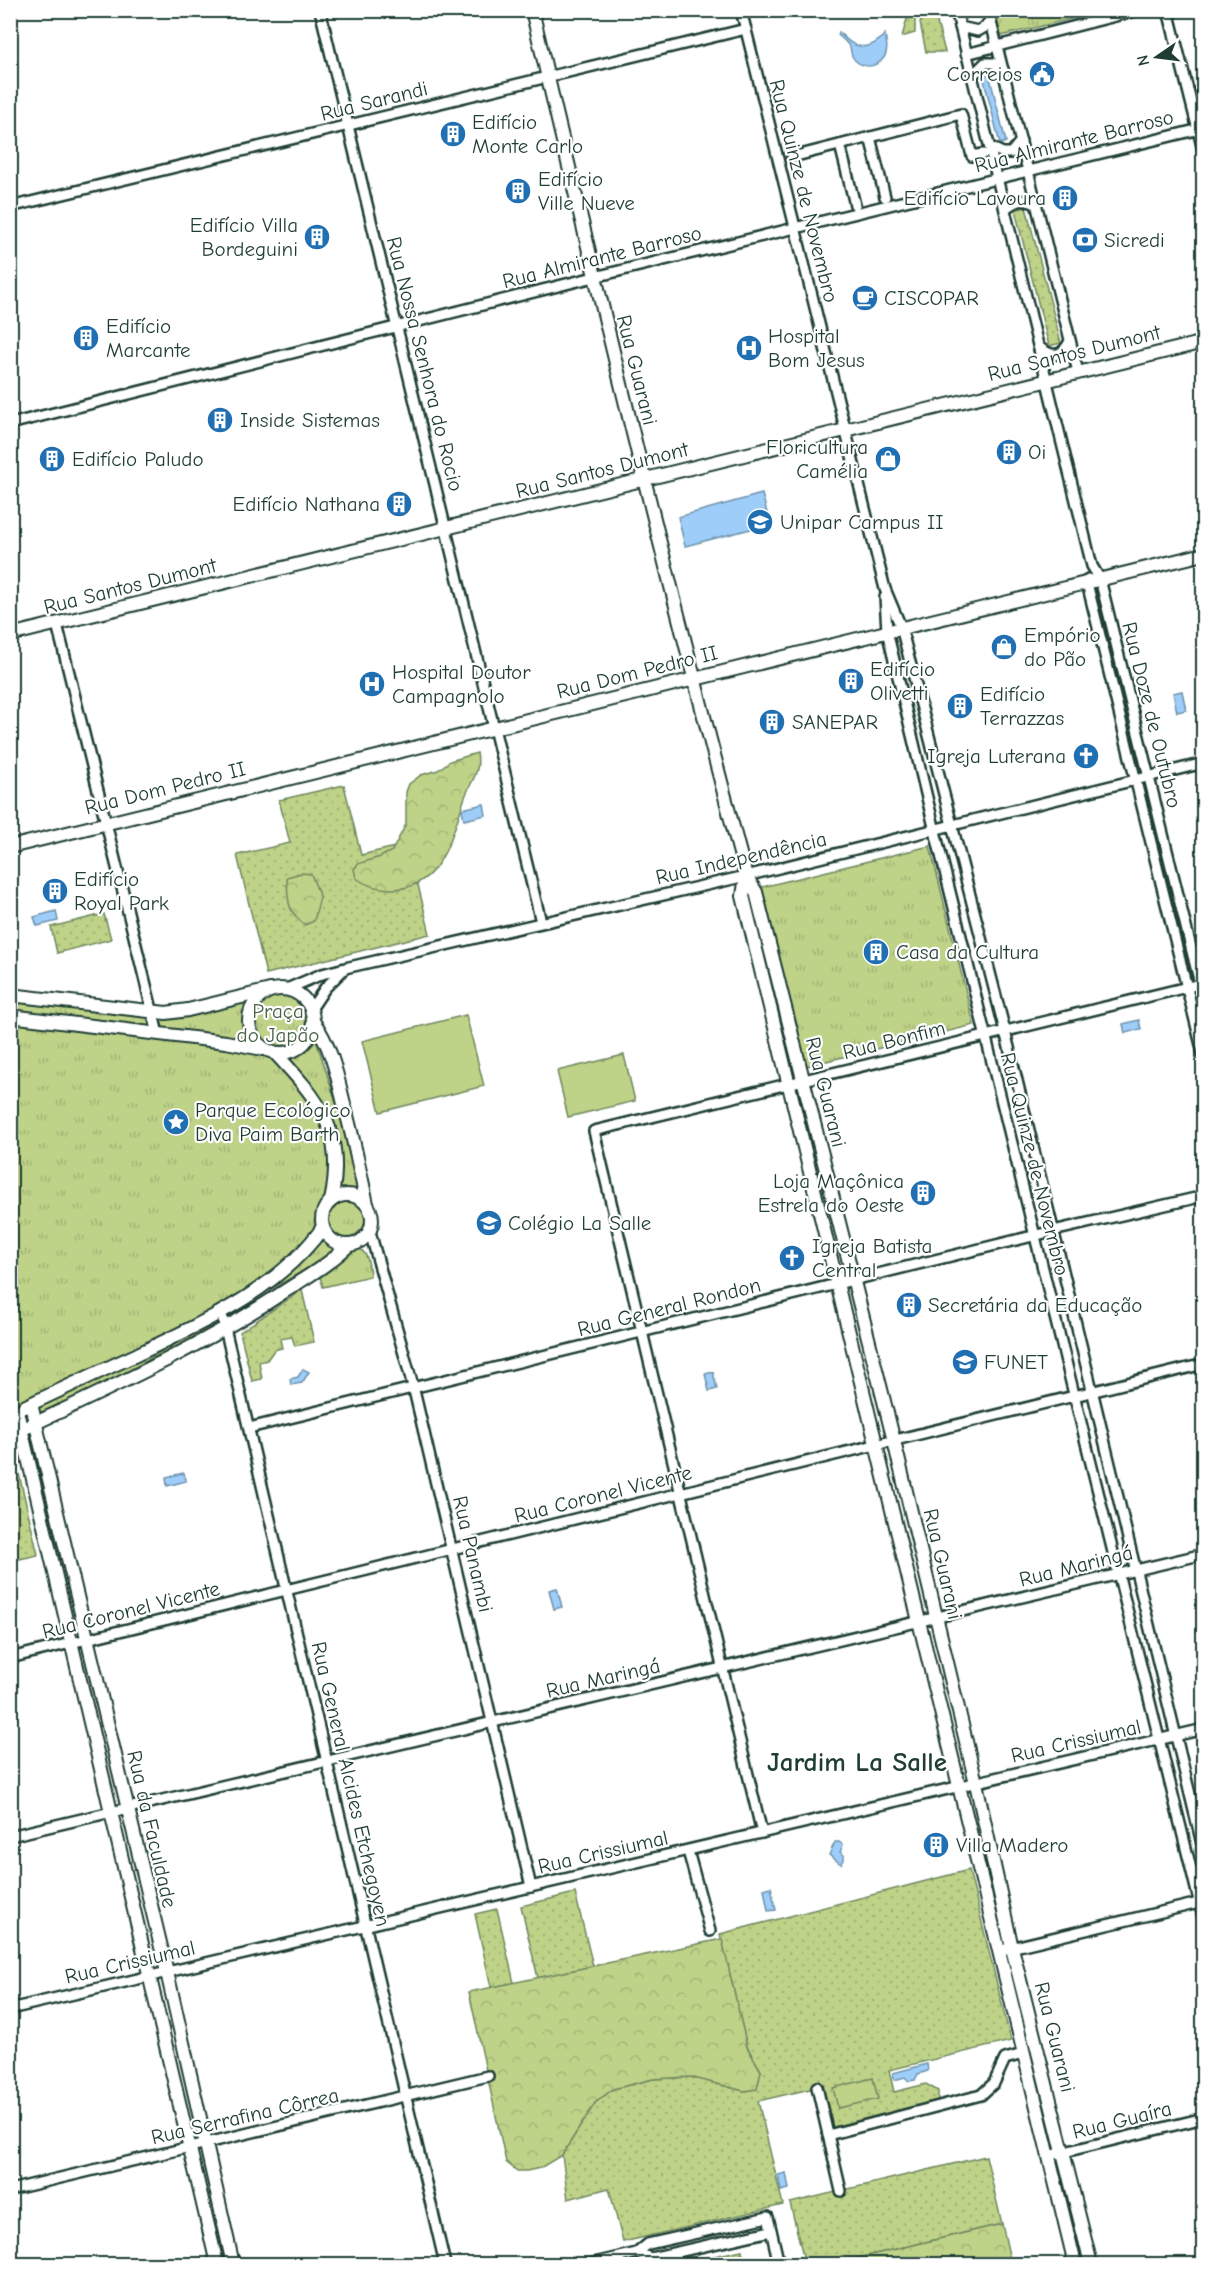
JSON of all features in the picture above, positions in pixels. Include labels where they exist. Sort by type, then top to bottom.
[{"type":"street","name":"Rua Nossa Senhora do Rocio","points":[[320,10],[541,922]]},
{"type":"street","name":"Rua Guarani","points":[[532,10],[594,278],[694,679],[746,876],[756,892],[894,1441],[976,1783],[1012,1947],[1091,2265]]},
{"type":"street","name":"Rua Quinze de Novembro","points":[[741,10],[885,589],[901,627],[1005,1031],[1203,1852]]},
{"type":"street","points":[[956,10],[972,76],[986,150],[998,179],[1092,566],[1088,582],[1203,1057]]},
{"type":"street","points":[[966,54],[1139,10]]},
{"type":"street","points":[[1168,10],[1201,129],[1203,154]]},
{"type":"street","points":[[960,27],[978,31],[985,27],[990,15]]},
{"type":"street","points":[[990,15],[1078,372]]},
{"type":"street","name":"Rua Sarandi","points":[[10,207],[746,29]]},
{"type":"street","points":[[972,76],[985,63],[993,63],[1003,69]]},
{"type":"street","points":[[792,157],[961,114],[972,156],[986,150],[1011,153],[1021,141]]},
{"type":"street","name":"Rua Almirante Barroso","points":[[10,423],[1201,129]]},
{"type":"street","points":[[870,137],[885,198]]},
{"type":"street","points":[[840,145],[855,205]]},
{"type":"street","points":[[1005,209],[1021,200],[1036,204]]},
{"type":"street","points":[[1039,347],[1049,354],[1057,355],[1063,352],[1070,341]]},
{"type":"street","name":"Rua Santos Dumont","points":[[10,635],[1203,342]]},
{"type":"street","name":"Rua Dom Pedro II","points":[[10,847],[1203,554]]},
{"type":"street","name":"Rua Doze de Outubro","points":[[1092,566],[1100,579],[1202,984],[1203,1000]]},
{"type":"street","name":"Rua Quinze de Novembro","points":[[885,589],[887,631],[1073,1395],[1201,1903],[1203,1921]]},
{"type":"street","points":[[57,624],[158,1034]]},
{"type":"street","name":"Rua Independência","points":[[287,989],[322,974],[345,968],[953,827],[1203,763]]},
{"type":"street","name":"Rua Guarani","points":[[746,876],[743,896],[1075,2265]]},
{"type":"street","points":[[276,1054],[295,1051],[304,1045],[310,1036],[312,1015],[325,988],[345,968]]},
{"type":"street","name":"Rua Bonfim","points":[[642,1332],[594,1131],[1202,984]]},
{"type":"street","points":[[10,995],[166,1012],[188,1010],[270,990],[287,989],[300,995],[326,1042],[335,1067],[358,1156],[367,1204],[373,1219],[370,1232],[364,1239],[348,1246],[326,1265],[225,1329],[165,1362],[16,1433]]},
{"type":"street","points":[[263,1049],[254,1040],[249,1024],[250,1013],[260,996],[270,990]]},
{"type":"street","points":[[10,1016],[158,1034],[263,1049],[276,1054],[310,1091],[328,1122],[336,1163],[331,1200],[324,1210],[323,1227],[309,1246],[285,1267],[248,1295],[189,1330],[14,1412]]},
{"type":"street","points":[[331,1200],[346,1195],[361,1199],[367,1204]]},
{"type":"street","name":"Rua General Rondon","points":[[249,1428],[413,1386],[1203,1196]]},
{"type":"street","points":[[323,1227],[330,1239],[348,1246]]},
{"type":"street","name":"Rua Panambi","points":[[370,1232],[413,1386],[531,1887]]},
{"type":"street","name":"Rua General Alcides Etchegoyen","points":[[221,1311],[445,2265]]},
{"type":"street","points":[[642,1332],[762,1833]]},
{"type":"street","name":"Rua Coronel Vicente","points":[[10,1658],[1203,1364]]},
{"type":"street","name":"Rua da Faculdade","points":[[31,1404],[166,1972],[232,2265]]},
{"type":"street","name":"Rua da Faculdade","points":[[14,1412],[16,1433],[71,1643],[217,2265]]},
{"type":"street","name":"Rua Maringá","points":[[10,1836],[1203,1554]]},
{"type":"street","name":"Rua Crissiumal","points":[[10,2009],[1203,1730]]},
{"type":"street","points":[[688,1851],[710,1931]]},
{"type":"street","points":[[998,1951],[1201,1903]]},
{"type":"street","points":[[828,2134],[981,2095],[994,2083],[1005,2059],[1023,2054]]},
{"type":"street","name":"Rua Serrafina Côrrea","points":[[10,2190],[488,2076]]},
{"type":"street","points":[[817,2087],[841,2191]]},
{"type":"street","name":"Rua Guaíra","points":[[1048,2156],[1203,2118]]},
{"type":"street","points":[[590,2265],[637,2253],[648,2244],[768,2217],[779,2265]]},
{"type":"street","points":[[637,2253],[652,2261],[771,2231]]},
{"type":"street","points":[[648,2244],[652,2261]]},
{"type":"green space","points":[[994,10],[1103,10],[1103,11],[1001,36]]},
{"type":"green space","points":[[921,11],[915,20],[915,33],[902,37],[908,15]]},
{"type":"green space","points":[[927,11],[934,11],[945,52],[926,52],[920,23]]},
{"type":"green space","points":[[1026,207],[1061,343],[1049,346],[1015,210]]},
{"type":"green space","points":[[477,753],[478,767],[466,793],[448,845],[432,872],[421,881],[407,887],[390,889],[372,886],[356,878],[354,869],[358,864],[392,851],[406,824],[406,792],[409,784],[421,775],[438,770],[450,761]]},
{"type":"green space","points":[[344,785],[361,855],[408,844],[430,934],[266,974],[237,855],[290,843],[279,800]]},
{"type":"green space","points":[[930,846],[974,1025],[806,1066],[762,887]]},
{"type":"green space","points":[[301,873],[311,874],[320,897],[314,921],[305,925],[291,909],[288,892],[287,877]]},
{"type":"green space","points":[[104,914],[111,939],[57,953],[51,927]]},
{"type":"green space","name":"Parque Ecológico Diva Paim Barth","points":[[281,991],[302,1005],[307,1020],[311,1024],[373,1219],[336,1252],[11,1438],[10,997],[161,1019]]},
{"type":"green space","points":[[466,1015],[484,1086],[380,1112],[362,1041]]},
{"type":"green space","points":[[624,1055],[635,1101],[568,1117],[557,1071]]},
{"type":"green space","points":[[358,1248],[366,1256],[370,1276],[323,1287],[319,1273],[353,1249]]},
{"type":"green space","points":[[302,1290],[314,1342],[295,1346],[292,1337],[280,1339],[282,1348],[274,1350],[267,1360],[259,1362],[262,1379],[252,1381],[240,1332]]},
{"type":"green space","points":[[208,1326],[210,1329],[208,1331],[44,1413]]},
{"type":"green space","points":[[13,1448],[38,1555],[11,1561],[10,1449]]},
{"type":"green space","points":[[969,1870],[1011,2041],[889,2070],[894,2092],[926,2084],[938,2091],[938,2100],[833,2127],[823,2086],[758,2101],[783,2205],[623,2242],[609,2188],[568,2199],[562,2155],[595,2103],[613,2089],[653,2079],[690,2077],[744,2091],[761,2071],[747,2047],[720,1934]]},
{"type":"green space","points":[[575,1893],[593,1966],[538,1978],[521,1906]]},
{"type":"green space","points":[[497,1909],[514,1983],[491,1987],[475,1914]]},
{"type":"green space","points":[[722,1939],[747,2047],[761,2071],[757,2089],[744,2091],[690,2077],[653,2079],[613,2089],[595,2103],[562,2155],[540,2168],[527,2171],[517,2171],[506,2162],[469,1992]]},
{"type":"green space","points":[[873,2078],[878,2099],[838,2108],[833,2088]]},
{"type":"green space","points":[[986,2156],[1002,2224],[832,2264],[805,2264],[790,2203]]},
{"type":"green space","points":[[1002,2224],[1011,2264],[851,2264],[850,2260]]},
{"type":"green space","points":[[742,2250],[745,2264],[678,2264]]},
{"type":"water","points":[[839,32],[850,42],[862,46],[874,44],[885,34],[887,45],[885,55],[877,64],[861,65],[852,56],[850,47],[838,35]]},
{"type":"water","points":[[989,74],[1006,142],[1000,144],[983,76]]},
{"type":"water","points":[[762,494],[770,524],[685,546],[678,517]]},
{"type":"water","points":[[1182,691],[1186,710],[1177,712],[1173,693]]},
{"type":"water","points":[[484,804],[486,815],[464,820],[462,809]]},
{"type":"water","points":[[56,911],[58,921],[37,926],[34,917]]},
{"type":"water","points":[[1139,1020],[1141,1029],[1125,1033],[1123,1024]]},
{"type":"water","points":[[303,1369],[309,1372],[302,1383],[291,1385],[290,1379],[298,1377]]},
{"type":"water","points":[[713,1372],[717,1389],[709,1391],[705,1374]]},
{"type":"water","points":[[184,1473],[186,1481],[167,1486],[166,1477]]},
{"type":"water","points":[[557,1588],[562,1607],[554,1609],[549,1590]]},
{"type":"water","points":[[835,1842],[843,1845],[840,1852],[844,1855],[844,1860],[841,1864],[829,1855]]},
{"type":"water","points":[[771,1887],[776,1910],[768,1911],[764,1889]]},
{"type":"water","points":[[927,2064],[928,2071],[918,2074],[915,2080],[909,2081],[905,2077],[894,2080],[893,2073]]},
{"type":"water","points":[[786,2173],[789,2189],[781,2191],[778,2175]]},
{"type":"place","name":"Correios","points":[[1042,74]]},
{"type":"place","name":"Edifício Monte Carlo","points":[[453,134]]},
{"type":"place","name":"Edifício Ville Nueve","points":[[518,191]]},
{"type":"place","name":"Edifício Lavoura","points":[[1065,198]]},
{"type":"place","name":"Edifício Villa Bordeguini","points":[[317,237]]},
{"type":"place","name":"Sicredi","points":[[1085,240]]},
{"type":"place","name":"CISCOPAR","points":[[865,298]]},
{"type":"place","name":"Edifício Marcante","points":[[86,338]]},
{"type":"place","name":"Hospital Bom Jesus","points":[[749,348]]},
{"type":"place","name":"Inside Sistemas","points":[[220,420]]},
{"type":"place","name":"Oi","points":[[1009,452]]},
{"type":"place","name":"Edifício Paludo","points":[[52,459]]},
{"type":"place","name":"Floricultura Camélia","points":[[888,459]]},
{"type":"place","name":"Edifício Nathana","points":[[399,504]]},
{"type":"place","name":"Unipar Campus II","points":[[760,522]]},
{"type":"place","name":"Empório do Pão","points":[[1004,647]]},
{"type":"place","name":"Edifício Olivetti","points":[[851,681]]},
{"type":"place","name":"Hospital Doutor Campagnolo","points":[[372,684]]},
{"type":"place","name":"Edifício Terrazzas","points":[[960,706]]},
{"type":"place","name":"SANEPAR","points":[[772,722]]},
{"type":"place","name":"Igreja Luterana","points":[[1086,756]]},
{"type":"place","name":"Edifício Royal Park","points":[[55,891]]},
{"type":"place","name":"Casa da Cultura","points":[[876,952]]},
{"type":"place","name":"Parque Ecológico Diva Paim Barth","points":[[176,1122]]},
{"type":"place","name":"Loja Maçônica Estrela do Oeste","points":[[923,1193]]},
{"type":"place","name":"Colégio La Salle","points":[[489,1223]]},
{"type":"place","name":"Igreja Batista Central","points":[[792,1258]]},
{"type":"place","name":"Secretária da Educação","points":[[909,1305]]},
{"type":"place","name":"FUNET","points":[[965,1362]]},
{"type":"place","name":"Villa Madero","points":[[936,1845]]},
{"type":"district","name":"Jardim La Salle","points":[[857,1762]]},
{"type":"park label","name":"Praça do Japão","points":[[278,1023]]}]
